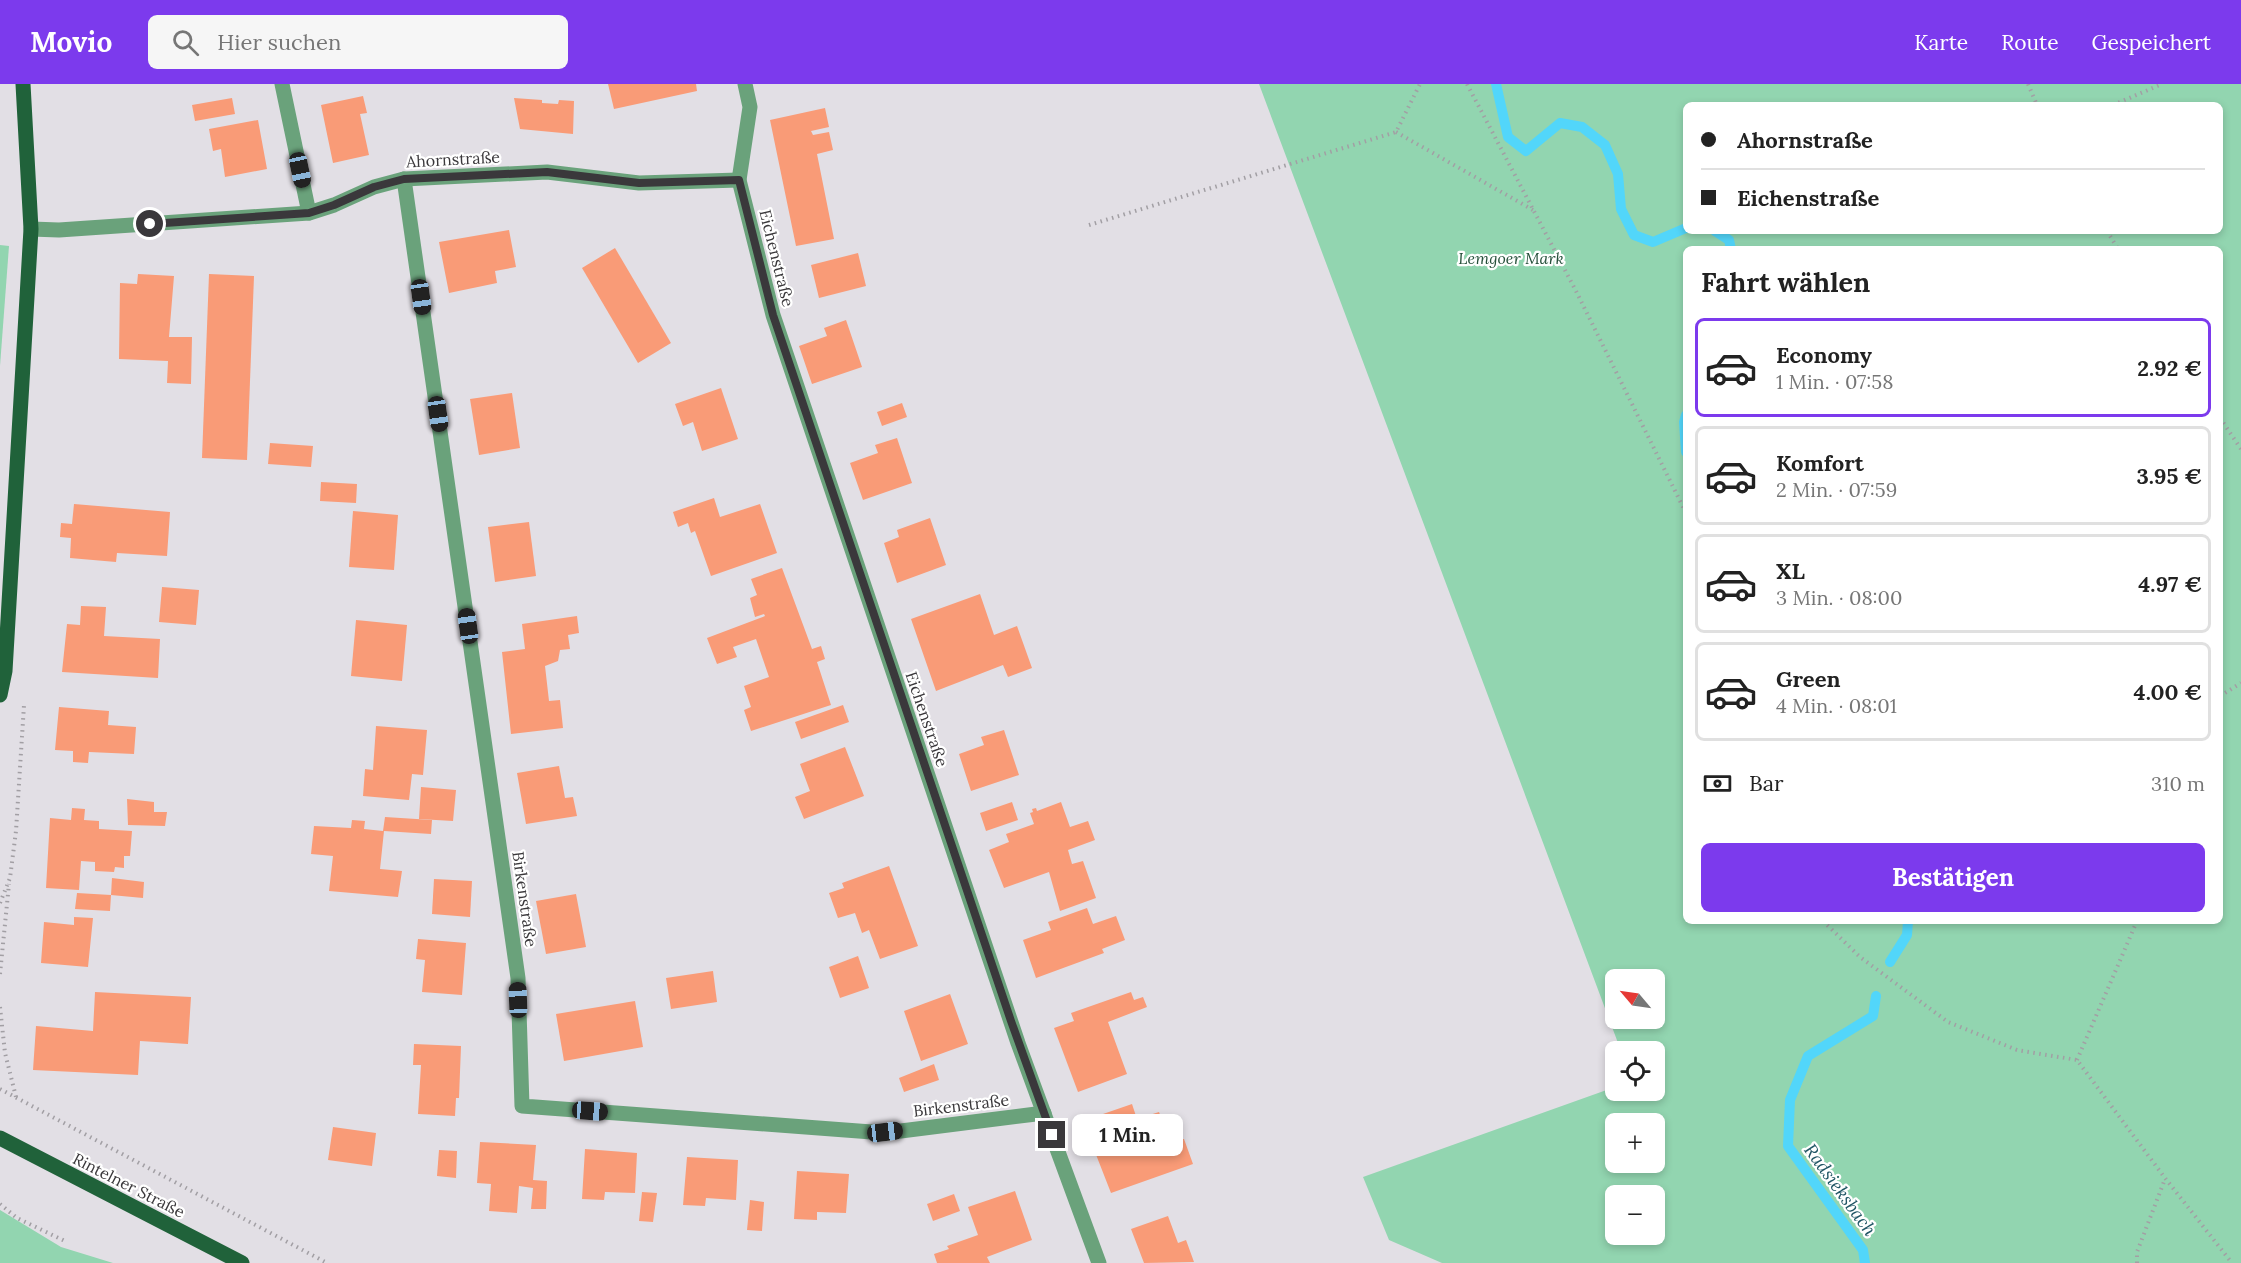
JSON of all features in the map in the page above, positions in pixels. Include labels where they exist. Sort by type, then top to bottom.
[{"type":"main road","points":[[0,695],[5,671],[31,229],[23,84]]},
{"type":"main road","name":"Rintelner Straße","points":[[0,1138],[242,1263]]},
{"type":"street","points":[[282,84],[309,213]]},
{"type":"street","points":[[739,180],[750,107],[745,84]]},
{"type":"street","name":"Ahornstraße","points":[[31,229],[59,230],[309,213],[334,205],[374,187],[404,179],[547,172],[639,183],[739,180]]},
{"type":"street","name":"Birkenstraße","points":[[404,179],[518,978],[522,1106],[885,1132],[1044,1113]]},
{"type":"street","name":"Eichenstraße","points":[[739,180],[773,315],[884,650],[1018,1043],[1099,1263]]},
{"type":"path","points":[[1089,225],[1396,132],[1420,84]]},
{"type":"path","points":[[1467,84],[1576,291],[1683,507]]},
{"type":"path","points":[[2028,84],[2036,102]]},
{"type":"path","points":[[2120,102],[2162,84]]},
{"type":"path","points":[[1396,132],[1534,211]]},
{"type":"path","points":[[2223,422],[2241,448]]},
{"type":"path","points":[[2223,694],[2241,683]]},
{"type":"path","points":[[0,974],[10,878]]},
{"type":"path","points":[[1827,924],[1860,957],[1948,1022],[2017,1050],[2077,1060],[2232,1263]]},
{"type":"path","points":[[2077,1060],[2136,924]]},
{"type":"path","points":[[0,1007],[5,1053],[17,1098]]},
{"type":"path","points":[[0,1089],[327,1263]]},
{"type":"path","points":[[2136,1263],[2137,1252],[2165,1178]]},
{"type":"path","points":[[0,1204],[17,1218],[67,1242]]},
{"type":"green space","name":"Lemgoer Mark","points":[[1259,84],[2241,84],[2241,1263],[1442,1263],[1389,1240],[1363,1177],[1605,1091],[1605,1101],[1665,1101],[1665,1041],[1617,1041],[1613,1029],[1665,1029],[1665,969],[1605,969],[1605,1008]]},
{"type":"green space","points":[[0,245],[9,246],[0,366]]},
{"type":"green space","points":[[0,1210],[61,1247],[113,1263],[0,1263]]},
{"type":"building","points":[[608,84],[696,84],[697,91],[614,109]]},
{"type":"building","points":[[363,96],[367,113],[360,114],[369,155],[333,163],[321,105]]},
{"type":"building","points":[[232,98],[235,114],[195,121],[192,105]]},
{"type":"building","points":[[514,98],[542,100],[542,103],[558,104],[559,100],[574,101],[573,134],[520,129]]},
{"type":"building","points":[[825,108],[829,127],[811,131],[813,135],[829,132],[833,150],[817,154],[834,239],[796,246],[770,120]]},
{"type":"building","points":[[258,120],[267,169],[225,177],[221,149],[213,151],[209,129]]},
{"type":"building","points":[[509,230],[516,267],[495,271],[497,283],[449,293],[439,242]]},
{"type":"building","points":[[615,248],[671,343],[638,363],[582,268]]},
{"type":"building","points":[[858,253],[866,286],[819,298],[811,265]]},
{"type":"building","points":[[138,274],[174,276],[169,337],[192,337],[191,384],[167,383],[168,361],[119,359],[120,283],[137,284]]},
{"type":"building","points":[[209,274],[254,276],[247,460],[202,458]]},
{"type":"building","points":[[846,320],[862,367],[812,384],[799,346],[827,336],[824,328]]},
{"type":"building","points":[[721,388],[738,439],[702,451],[693,422],[683,426],[675,404]]},
{"type":"building","points":[[512,393],[520,448],[479,455],[470,399]]},
{"type":"building","points":[[902,403],[907,417],[882,426],[877,412]]},
{"type":"building","points":[[897,438],[912,483],[863,500],[850,463],[878,453],[875,445]]},
{"type":"building","points":[[270,443],[313,446],[311,467],[268,464]]},
{"type":"building","points":[[321,482],[357,484],[356,503],[320,501]]},
{"type":"building","points":[[714,498],[720,517],[760,504],[777,553],[711,576],[695,531],[691,533],[688,523],[678,527],[673,512]]},
{"type":"building","points":[[74,504],[170,512],[167,556],[117,553],[116,562],[70,558],[71,538],[60,537],[61,523],[72,524]]},
{"type":"building","points":[[353,511],[398,515],[394,570],[349,567]]},
{"type":"building","points":[[930,518],[946,565],[897,583],[884,543],[899,537],[897,530]]},
{"type":"building","points":[[529,522],[536,576],[495,582],[488,527]]},
{"type":"building","points":[[782,568],[812,649],[821,646],[825,659],[817,662],[831,705],[751,731],[744,710],[751,707],[744,686],[769,677],[756,639],[733,647],[737,657],[717,664],[707,638],[765,616],[764,614],[755,617],[750,598],[757,595],[751,579]]},
{"type":"building","points":[[162,587],[199,590],[196,625],[159,622]]},
{"type":"building","points":[[980,594],[994,635],[1017,626],[1032,668],[1008,677],[1003,665],[936,691],[911,619]]},
{"type":"building","points":[[81,606],[106,607],[104,636],[160,639],[158,678],[62,672],[67,624],[80,625]]},
{"type":"building","points":[[577,616],[579,633],[568,635],[570,649],[560,650],[558,661],[545,666],[549,701],[560,700],[563,728],[511,734],[502,652],[525,649],[522,624]]},
{"type":"building","points":[[356,620],[407,625],[402,681],[351,676]]},
{"type":"building","points":[[843,705],[849,722],[801,739],[795,722]]},
{"type":"building","points":[[59,707],[109,711],[108,725],[136,727],[134,754],[89,752],[88,763],[73,762],[73,751],[55,750]]},
{"type":"building","points":[[376,726],[427,730],[423,775],[412,774],[409,800],[363,796],[365,769],[373,770]]},
{"type":"building","points":[[1004,730],[1019,775],[971,791],[959,754],[984,745],[981,737]]},
{"type":"building","points":[[845,747],[864,796],[804,819],[795,797],[810,791],[800,764]]},
{"type":"building","points":[[559,766],[565,798],[573,797],[577,816],[526,824],[517,773]]},
{"type":"building","points":[[421,787],[456,790],[453,821],[419,819]]},
{"type":"building","points":[[127,799],[154,802],[154,812],[167,812],[165,826],[128,825]]},
{"type":"building","points":[[1012,802],[1018,820],[986,831],[980,813]]},
{"type":"building","points":[[1061,802],[1070,827],[1088,821],[1095,840],[1068,850],[1072,864],[1083,861],[1096,898],[1060,911],[1049,872],[1004,888],[989,850],[1009,842],[1006,834],[1034,824],[1030,813],[1033,812],[1032,809],[1036,808],[1037,811]]},
{"type":"building","points":[[72,808],[85,809],[84,820],[99,821],[99,829],[132,831],[130,856],[124,856],[124,868],[115,867],[114,872],[95,871],[95,862],[81,861],[79,890],[46,888],[50,818],[71,820]]},
{"type":"building","points":[[385,817],[432,820],[431,834],[384,831],[380,869],[402,871],[398,897],[329,891],[333,856],[311,854],[314,826],[351,828],[352,820],[365,821],[364,829],[383,831]]},
{"type":"building","points":[[889,866],[918,946],[880,959],[869,930],[862,933],[855,913],[838,918],[829,893],[844,888],[842,883]]},
{"type":"building","points":[[112,878],[144,882],[143,898],[111,895]]},
{"type":"building","points":[[434,879],[472,881],[470,917],[432,914]]},
{"type":"building","points":[[77,893],[111,895],[110,911],[75,909]]},
{"type":"building","points":[[576,894],[586,947],[546,954],[536,901]]},
{"type":"building","points":[[1087,908],[1093,924],[1116,916],[1125,940],[1102,949],[1104,953],[1036,978],[1023,940],[1051,930],[1048,922]]},
{"type":"building","points":[[74,917],[93,918],[88,967],[41,963],[44,922],[74,925]]},
{"type":"building","points":[[418,939],[466,943],[462,995],[422,992],[425,960],[416,959]]},
{"type":"building","points":[[858,956],[869,988],[840,998],[829,967]]},
{"type":"building","points":[[713,971],[717,1002],[671,1009],[666,978]]},
{"type":"building","points":[[95,992],[191,997],[188,1044],[140,1041],[138,1075],[33,1070],[36,1026],[93,1031]]},
{"type":"building","points":[[1131,992],[1134,1000],[1143,997],[1147,1007],[1108,1022],[1127,1074],[1078,1092],[1054,1028],[1074,1021],[1071,1013]]},
{"type":"building","points":[[950,994],[968,1044],[921,1061],[904,1011]]},
{"type":"building","points":[[635,1001],[643,1047],[564,1061],[556,1014]]},
{"type":"building","points":[[414,1044],[461,1046],[459,1098],[456,1098],[455,1116],[418,1114],[421,1065],[413,1065]]},
{"type":"building","points":[[934,1064],[939,1080],[904,1092],[899,1078]]},
{"type":"building","points":[[1132,1104],[1137,1119],[1159,1112],[1169,1139],[1184,1139],[1193,1164],[1111,1193],[1086,1129],[1106,1122],[1103,1114]]},
{"type":"building","points":[[333,1127],[376,1133],[372,1166],[328,1160]]},
{"type":"building","points":[[480,1142],[536,1145],[533,1180],[547,1181],[546,1209],[531,1209],[533,1188],[519,1186],[517,1213],[489,1211],[491,1184],[477,1183]]},
{"type":"building","points":[[585,1149],[637,1153],[635,1193],[605,1192],[604,1200],[582,1199]]},
{"type":"building","points":[[439,1150],[457,1151],[456,1178],[437,1176]]},
{"type":"building","points":[[687,1157],[738,1160],[736,1200],[706,1198],[705,1206],[683,1205]]},
{"type":"building","points":[[797,1171],[849,1174],[846,1213],[817,1212],[817,1220],[794,1219]]},
{"type":"building","points":[[1015,1191],[1032,1240],[987,1257],[990,1263],[937,1263],[934,1254],[949,1249],[947,1246],[978,1235],[968,1207]]},
{"type":"building","points":[[642,1192],[657,1193],[653,1222],[639,1221]]},
{"type":"building","points":[[954,1194],[960,1211],[933,1221],[927,1204]]},
{"type":"building","points":[[750,1200],[764,1202],[762,1231],[747,1230]]},
{"type":"building","points":[[1168,1216],[1178,1243],[1186,1240],[1194,1262],[1144,1263],[1131,1229]]},
{"type":"waterway","name":"Radsieksbach","points":[[1496,84],[1508,137],[1526,151],[1560,123],[1582,127],[1605,145],[1618,174],[1621,209],[1634,235],[1653,242],[1683,229]]},
{"type":"waterway","name":"Radsieksbach","points":[[1720,234],[1729,240],[1730,246]]},
{"type":"waterway","name":"Radsieksbach","points":[[1890,962],[1907,935],[1908,924]]},
{"type":"waterway","name":"Radsieksbach","points":[[1865,1263],[1863,1250],[1788,1146],[1790,1100],[1808,1056],[1873,1016],[1876,996]]},
{"type":"route","points":[[150,224],[309,213],[334,205],[374,187],[404,179],[547,172],[639,183],[739,180],[773,315],[869,604],[1052,1135]]}]
